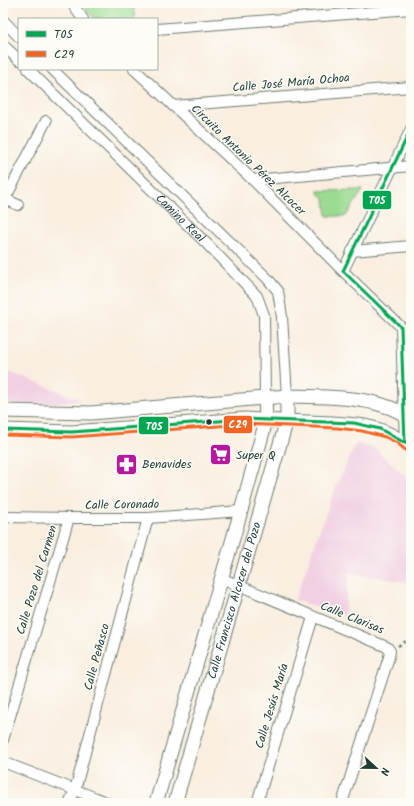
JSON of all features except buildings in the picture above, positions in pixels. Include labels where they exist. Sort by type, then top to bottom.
[{"type":"street","points":[[77,5],[83,18]]},
{"type":"street","points":[[158,29],[411,9]]},
{"type":"street","points":[[4,23],[18,36]]},
{"type":"street","points":[[3,44],[18,59]]},
{"type":"street","name":"Camino Real","points":[[29,70],[206,243],[257,296],[264,315],[266,398]]},
{"type":"street","name":"Camino Real","points":[[53,70],[267,278],[278,291],[282,317],[287,396]]},
{"type":"street","name":"Circuito Antonio Pérez Alcocer","points":[[135,70],[253,180],[342,271],[406,327]]},
{"type":"street","name":"Calle José María Ochoa","points":[[173,106],[411,87]]},
{"type":"street","points":[[18,205],[4,198],[46,121]]},
{"type":"street","points":[[342,271],[411,129]]},
{"type":"street","points":[[253,180],[411,166]]},
{"type":"street","points":[[352,251],[411,246]]},
{"type":"street","points":[[406,327],[408,446]]},
{"type":"street","points":[[3,411],[91,413],[287,396],[358,399],[384,405],[408,417]]},
{"type":"street","name":"Calle Francisco Alcocer del Pozo","points":[[175,803],[287,420],[287,396]]},
{"type":"street","name":"Calle Francisco Alcocer del Pozo","points":[[156,803],[266,421],[266,398]]},
{"type":"street","points":[[3,430],[72,432],[246,419],[266,421],[287,420],[354,423],[380,429],[408,446]]},
{"type":"street","name":"Calle Coronado","points":[[3,517],[148,518],[241,511]]},
{"type":"street","name":"Calle Pozo del Carmen","points":[[3,740],[69,518]]},
{"type":"street","name":"Calle Peñasco","points":[[69,803],[75,790],[148,518]]},
{"type":"street","name":"Calle Clarisas","points":[[221,578],[387,647],[390,651],[342,803]]},
{"type":"street","name":"Calle Jesús María","points":[[257,803],[313,617]]},
{"type":"street","points":[[3,762],[109,803]]},
{"type":"shaded area","points":[[3,370],[82,400],[46,404],[3,404]]},
{"type":"shaded area","points":[[356,443],[374,448],[411,481],[411,583],[349,573],[344,616],[295,600],[334,491]]},
{"type":"green space","points":[[89,3],[134,3],[135,18],[95,18],[86,10]]},
{"type":"green space","points":[[363,190],[346,216],[327,216],[325,200],[317,191]]},
{"type":"transit line","name":"T05","points":[[343,271],[411,129]]},
{"type":"transit line","name":"T05","points":[[3,430],[72,432],[245,419],[354,423],[380,429],[405,443],[401,327],[343,271]]},
{"type":"transit line","name":"C29","points":[[3,435],[72,437],[245,424],[337,428],[362,431],[385,437],[397,443],[408,452]]},
{"type":"place","name":"Super Q","points":[[220,455]]},
{"type":"place","name":"Benavides","points":[[127,464]]}]
